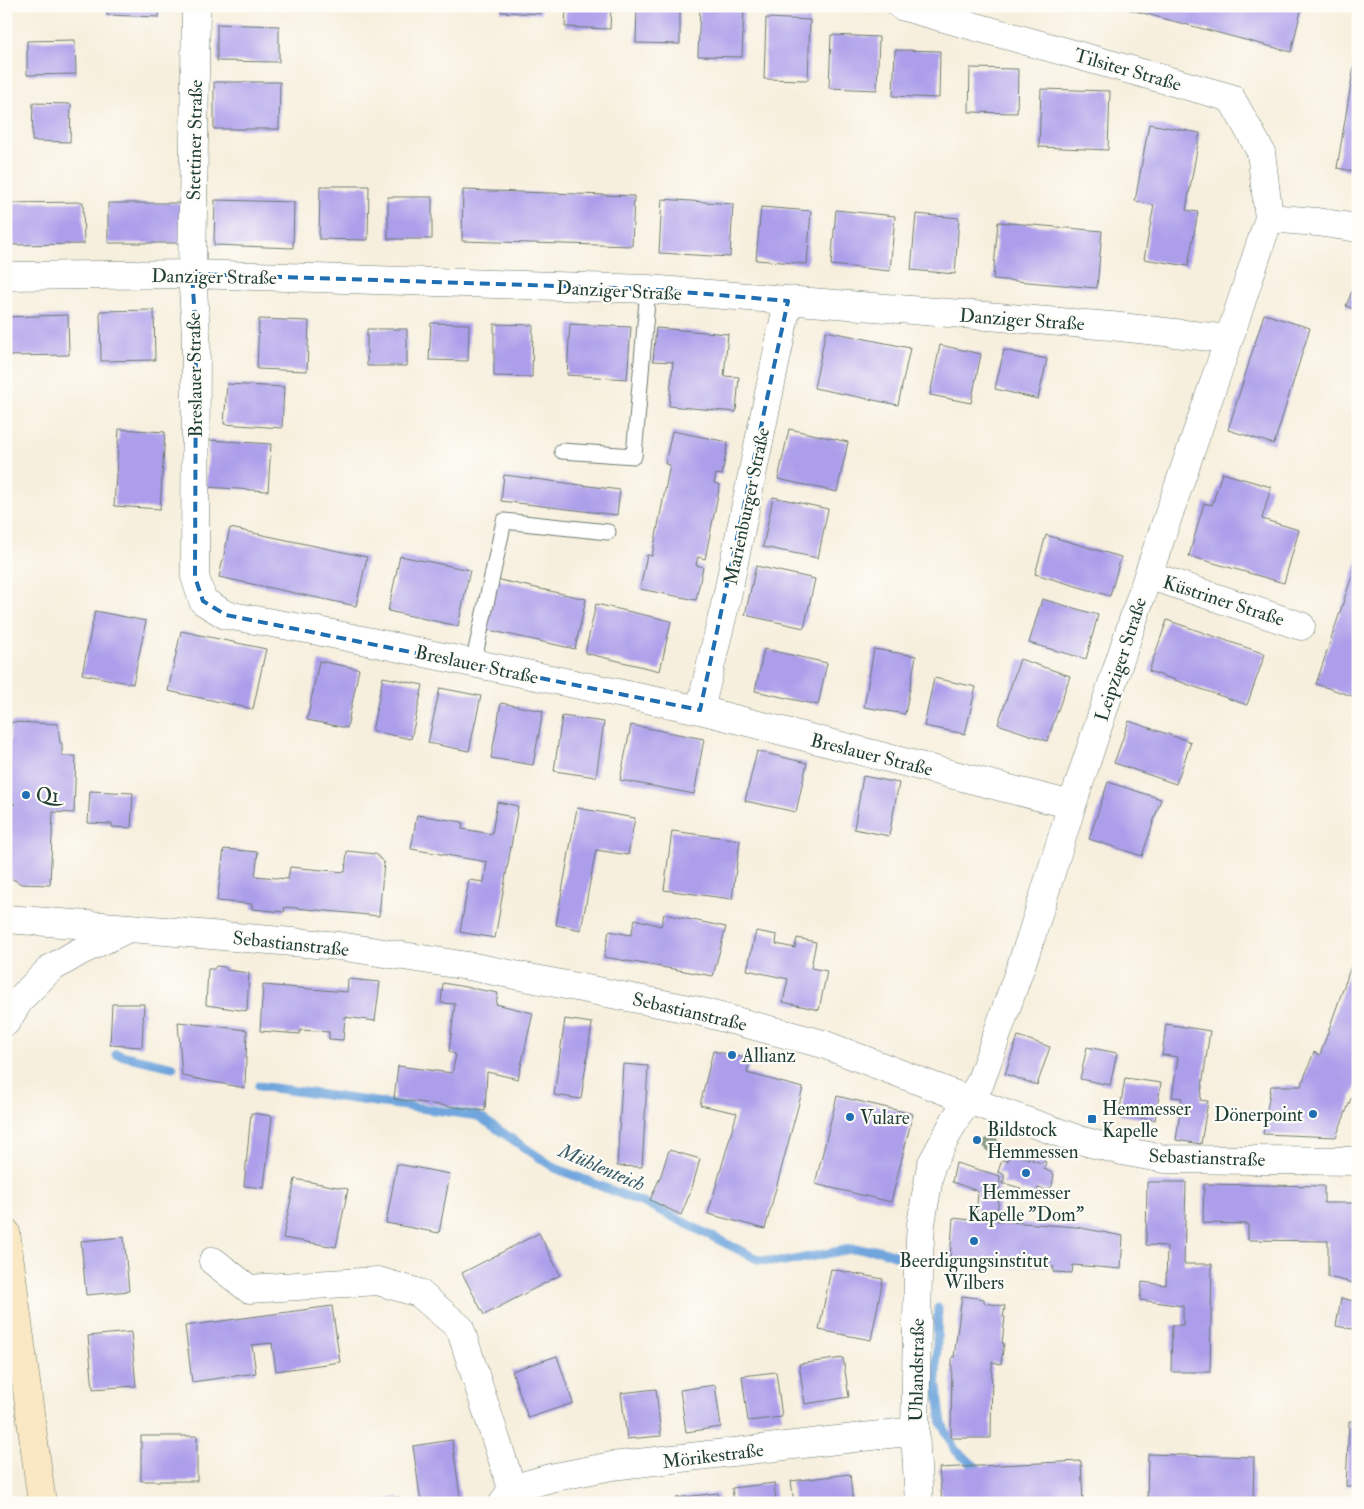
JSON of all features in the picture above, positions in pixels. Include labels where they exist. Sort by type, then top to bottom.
[{"type":"main road","points":[[6,1232],[42,1503]]},
{"type":"street","name":"Stettiner Straße","points":[[192,274],[196,6]]},
{"type":"street","name":"Tilsiter Straße","points":[[901,6],[1232,98],[1261,152],[1269,218]]},
{"type":"street","points":[[1269,218],[1358,228]]},
{"type":"street","name":"Leipziger Straße","points":[[970,1099],[980,1083],[1032,937],[1072,805],[1269,218]]},
{"type":"street","name":"Danziger Straße","points":[[6,276],[192,274],[648,289],[1111,326],[1229,339]]},
{"type":"street","name":"Breslauer Straße","points":[[192,274],[196,334],[194,577],[203,601],[226,615],[318,631],[700,710],[1072,805]]},
{"type":"street","name":"Marienburger Straße","points":[[700,710],[726,601],[788,301]]},
{"type":"street","name":"Küstriner Straße","points":[[1148,575],[1301,626]]},
{"type":"street","name":"Sebastianstraße","points":[[6,919],[339,946],[474,967],[676,1006],[823,1044],[1003,1113],[1083,1141],[1122,1151],[1165,1159],[1358,1161]]},
{"type":"street","points":[[6,1022],[21,998],[50,969],[79,952],[130,928]]},
{"type":"street","name":"Uhlandstraße","points":[[919,1503],[915,1431],[918,1272],[921,1224],[931,1165],[956,1118],[970,1099]]},
{"type":"street","name":"Mörikestraße","points":[[213,1262],[249,1290],[378,1281],[419,1293],[460,1328],[507,1496],[550,1478],[612,1466],[915,1431]]},
{"type":"lane","points":[[562,451],[634,456],[648,289]]},
{"type":"lane","points":[[473,664],[504,521],[608,532]]},
{"type":"highlighted area","points":[[192,274],[648,289],[788,301],[700,710],[226,615],[203,601],[195,577],[196,334]]},
{"type":"building","points":[[107,6],[160,6],[159,17],[107,15]]},
{"type":"building","points":[[501,6],[541,6],[541,14],[501,12]]},
{"type":"building","points":[[566,6],[611,6],[610,29],[565,27]]},
{"type":"building","points":[[637,6],[680,6],[680,44],[636,43]]},
{"type":"building","points":[[700,6],[744,6],[742,57],[698,56]]},
{"type":"building","points":[[1116,6],[1299,6],[1302,7],[1291,52]]},
{"type":"building","points":[[766,18],[810,20],[808,80],[764,79]]},
{"type":"building","points":[[217,24],[279,26],[279,62],[217,61]]},
{"type":"building","points":[[831,35],[879,37],[877,90],[829,88]]},
{"type":"building","points":[[75,40],[76,74],[27,75],[27,41]]},
{"type":"building","points":[[1358,48],[1358,172],[1337,168]]},
{"type":"building","points":[[895,50],[940,51],[939,98],[893,96]]},
{"type":"building","points":[[970,68],[1018,69],[1017,113],[969,112]]},
{"type":"building","points":[[214,82],[280,82],[279,129],[214,129]]},
{"type":"building","points":[[1041,89],[1110,91],[1108,150],[1039,147]]},
{"type":"building","points":[[33,103],[71,104],[70,142],[32,141]]},
{"type":"building","points":[[1149,124],[1200,133],[1186,210],[1198,212],[1188,266],[1144,259],[1154,205],[1135,201]]},
{"type":"building","points":[[320,186],[369,186],[368,240],[319,239]]},
{"type":"building","points":[[463,190],[634,196],[632,246],[462,241]]},
{"type":"building","points":[[388,197],[432,197],[432,239],[388,239]]},
{"type":"building","points":[[662,199],[733,204],[730,257],[659,253]]},
{"type":"building","points":[[215,200],[294,202],[293,248],[214,245]]},
{"type":"building","points":[[83,202],[84,244],[6,245],[6,203]]},
{"type":"building","points":[[108,203],[181,203],[181,243],[108,243]]},
{"type":"building","points":[[761,207],[811,211],[807,264],[756,260]]},
{"type":"building","points":[[836,210],[895,216],[890,271],[831,265]]},
{"type":"building","points":[[916,214],[959,218],[955,274],[911,270]]},
{"type":"building","points":[[998,222],[1102,231],[1097,288],[993,279]]},
{"type":"building","points":[[1358,276],[1358,311],[1346,306]]},
{"type":"building","points":[[154,310],[155,360],[101,361],[100,311]]},
{"type":"building","points":[[1264,314],[1310,328],[1274,444],[1228,430]]},
{"type":"building","points":[[68,315],[69,355],[6,356],[6,317]]},
{"type":"building","points":[[259,319],[309,321],[307,371],[257,369]]},
{"type":"building","points":[[431,323],[469,324],[468,361],[429,360]]},
{"type":"building","points":[[494,324],[533,325],[532,377],[494,376]]},
{"type":"building","points":[[570,324],[631,327],[627,379],[567,375]]},
{"type":"building","points":[[656,328],[728,334],[724,376],[739,377],[736,412],[669,406],[673,362],[653,361]]},
{"type":"building","points":[[367,329],[407,329],[407,366],[367,366]]},
{"type":"building","points":[[826,331],[910,348],[898,405],[814,388]]},
{"type":"building","points":[[940,345],[981,354],[971,403],[930,395]]},
{"type":"building","points":[[1004,350],[1047,359],[1038,399],[995,389]]},
{"type":"building","points":[[227,384],[284,387],[282,428],[224,424]]},
{"type":"building","points":[[119,429],[165,432],[160,509],[114,506]]},
{"type":"building","points":[[789,429],[848,442],[837,492],[778,479]]},
{"type":"building","points":[[672,431],[728,442],[722,475],[716,474],[714,483],[720,485],[705,559],[698,557],[696,565],[703,567],[696,600],[640,589],[647,555],[652,556],[670,465],[665,464]]},
{"type":"building","points":[[209,440],[271,444],[268,491],[206,487]]},
{"type":"building","points":[[1222,473],[1271,487],[1262,519],[1299,530],[1284,583],[1189,556],[1204,503],[1212,505]]},
{"type":"building","points":[[504,475],[620,490],[617,515],[501,501]]},
{"type":"building","points":[[773,497],[828,509],[818,558],[763,547]]},
{"type":"building","points":[[230,528],[367,557],[356,606],[219,577]]},
{"type":"building","points":[[1046,535],[1121,557],[1110,596],[1035,574]]},
{"type":"building","points":[[400,556],[470,570],[458,626],[388,611]]},
{"type":"building","points":[[1358,558],[1358,698],[1316,684]]},
{"type":"building","points":[[756,566],[815,579],[804,628],[745,615]]},
{"type":"building","points":[[495,579],[586,599],[575,649],[484,629]]},
{"type":"building","points":[[1042,599],[1098,615],[1086,659],[1029,643]]},
{"type":"building","points":[[596,604],[671,621],[660,671],[585,653]]},
{"type":"building","points":[[95,611],[146,621],[133,684],[82,674]]},
{"type":"building","points":[[1167,620],[1265,654],[1247,705],[1149,671]]},
{"type":"building","points":[[181,631],[266,649],[253,709],[168,691]]},
{"type":"building","points":[[764,649],[827,663],[818,705],[755,691]]},
{"type":"building","points":[[874,649],[916,656],[905,714],[864,707]]},
{"type":"building","points":[[1020,659],[1070,676],[1047,741],[998,724]]},
{"type":"building","points":[[319,661],[359,669],[347,728],[307,720]]},
{"type":"building","points":[[383,677],[423,685],[411,739],[372,731]]},
{"type":"building","points":[[934,678],[976,687],[965,734],[924,726]]},
{"type":"building","points":[[440,688],[481,696],[469,751],[428,743]]},
{"type":"building","points":[[501,703],[543,711],[533,765],[491,758]]},
{"type":"building","points":[[562,716],[604,722],[596,777],[554,771]]},
{"type":"building","points":[[1129,721],[1191,742],[1176,784],[1114,763]]},
{"type":"building","points":[[11,722],[58,724],[60,743],[62,743],[62,756],[76,756],[74,813],[53,812],[50,885],[21,884],[6,875],[6,803],[15,804],[6,800]]},
{"type":"building","points":[[631,725],[704,739],[694,794],[620,780]]},
{"type":"building","points":[[757,751],[807,763],[796,812],[745,801]]},
{"type":"building","points":[[863,776],[899,783],[889,836],[854,829]]},
{"type":"building","points":[[1108,782],[1161,799],[1142,856],[1089,839]]},
{"type":"building","points":[[90,791],[133,793],[131,828],[112,827],[112,824],[88,823]]},
{"type":"building","points":[[497,802],[518,806],[495,938],[460,932],[469,880],[484,882],[487,862],[411,849],[417,815],[463,822],[462,829],[492,834]]},
{"type":"building","points":[[577,808],[635,818],[628,855],[596,850],[581,930],[556,925]]},
{"type":"building","points":[[672,831],[740,840],[732,899],[664,890]]},
{"type":"building","points":[[224,849],[258,852],[255,876],[288,879],[290,867],[345,872],[347,851],[376,854],[384,863],[379,916],[285,907],[284,912],[252,909],[252,904],[217,901]]},
{"type":"building","points":[[664,914],[726,927],[713,976],[604,957],[609,931],[631,935],[635,919],[661,926]]},
{"type":"building","points":[[756,931],[777,935],[776,944],[795,948],[797,938],[816,942],[811,968],[827,971],[819,1010],[783,1002],[788,979],[747,970]]},
{"type":"building","points":[[1358,946],[1358,1081],[1336,1137],[1263,1134],[1271,1086],[1301,1086],[1314,1052],[1320,1055]]},
{"type":"building","points":[[216,966],[225,967],[227,970],[249,973],[247,1011],[206,1005],[208,969],[214,969]]},
{"type":"building","points":[[348,979],[380,982],[375,1021],[345,1017],[343,1040],[329,1039],[329,1032],[300,1030],[300,1034],[260,1031],[263,985],[347,992]]},
{"type":"building","points":[[443,983],[498,993],[496,1004],[533,1013],[518,1079],[487,1072],[485,1111],[394,1099],[398,1066],[452,1073],[456,1055],[449,1051],[455,1004],[441,1003]]},
{"type":"building","points":[[112,1004],[144,1004],[142,1047],[110,1045]]},
{"type":"building","points":[[565,1019],[592,1023],[581,1099],[554,1095]]},
{"type":"building","points":[[178,1022],[247,1030],[245,1088],[182,1076]]},
{"type":"building","points":[[1166,1024],[1210,1031],[1200,1100],[1208,1101],[1201,1144],[1176,1140],[1182,1098],[1172,1097],[1178,1057],[1162,1055]]},
{"type":"building","points":[[1018,1036],[1050,1047],[1037,1085],[1005,1074]]},
{"type":"building","points":[[1087,1047],[1117,1053],[1110,1085],[1080,1079]]},
{"type":"building","points":[[713,1051],[750,1059],[747,1073],[803,1088],[765,1229],[708,1214],[737,1113],[700,1105]]},
{"type":"building","points":[[623,1064],[648,1066],[642,1167],[617,1166]]},
{"type":"building","points":[[1125,1078],[1161,1083],[1155,1120],[1119,1115]]},
{"type":"building","points":[[837,1096],[913,1114],[891,1202],[815,1184]]},
{"type":"building","points":[[251,1113],[272,1116],[264,1188],[244,1186]]},
{"type":"building","points":[[669,1150],[700,1159],[692,1188],[681,1215],[650,1200]]},
{"type":"building","name":"Hemmesser Kapelle \"Dom\"","points":[[1012,1150],[1015,1155],[1029,1159],[1030,1156],[1033,1157],[1032,1160],[1041,1163],[1045,1161],[1044,1169],[1054,1174],[1052,1186],[1048,1190],[1038,1188],[1037,1195],[1020,1190],[1020,1188],[1002,1184],[1004,1182],[1004,1174],[998,1172],[1002,1160],[1008,1161],[1011,1158],[1010,1153]]},
{"type":"building","points":[[956,1163],[1000,1176],[997,1221],[1076,1227],[1123,1236],[1121,1269],[1073,1265],[1072,1273],[1053,1272],[1054,1267],[1019,1265],[1019,1268],[963,1265],[963,1260],[950,1259],[953,1218],[970,1220],[971,1218],[976,1218],[978,1191],[952,1182]]},
{"type":"building","points":[[397,1164],[450,1174],[439,1233],[386,1223]]},
{"type":"building","points":[[295,1179],[348,1189],[336,1247],[283,1238]]},
{"type":"building","points":[[1147,1182],[1186,1182],[1184,1264],[1212,1264],[1210,1372],[1171,1372],[1172,1325],[1183,1325],[1183,1306],[1140,1300],[1142,1282],[1166,1285],[1167,1246],[1146,1245]]},
{"type":"building","points":[[1204,1184],[1324,1186],[1324,1203],[1358,1203],[1358,1284],[1328,1277],[1328,1241],[1248,1240],[1248,1224],[1203,1223]]},
{"type":"building","points":[[539,1233],[560,1275],[484,1315],[462,1273]]},
{"type":"building","points":[[124,1237],[129,1291],[86,1295],[81,1241]]},
{"type":"building","points":[[831,1269],[883,1279],[871,1340],[819,1330]]},
{"type":"building","points":[[962,1296],[984,1299],[984,1303],[1005,1306],[1002,1343],[1004,1343],[1001,1364],[992,1362],[991,1438],[951,1438],[952,1357],[954,1357]]},
{"type":"building","points":[[1341,1298],[1358,1302],[1358,1330],[1336,1326]]},
{"type":"building","points":[[332,1306],[340,1362],[276,1371],[272,1343],[252,1345],[256,1373],[192,1382],[185,1326]]},
{"type":"building","points":[[131,1332],[136,1386],[93,1389],[88,1336]]},
{"type":"building","points":[[557,1356],[573,1403],[528,1418],[512,1371]]},
{"type":"building","points":[[843,1358],[849,1397],[805,1404],[799,1364]]},
{"type":"building","points":[[776,1372],[782,1417],[748,1421],[742,1376]]},
{"type":"building","points":[[715,1385],[721,1427],[686,1432],[680,1390]]},
{"type":"building","points":[[656,1389],[661,1436],[627,1439],[621,1393]]},
{"type":"building","points":[[1349,1421],[1358,1421],[1358,1486],[1346,1486]]},
{"type":"building","points":[[141,1436],[197,1436],[197,1481],[141,1481]]},
{"type":"building","points":[[452,1440],[461,1503],[421,1503],[413,1446]]},
{"type":"building","points":[[1148,1454],[1254,1457],[1253,1503],[1147,1503]]},
{"type":"building","points":[[1081,1461],[1083,1503],[942,1503],[939,1468]]},
{"type":"building","points":[[850,1474],[853,1503],[794,1503],[791,1481]]},
{"type":"building","points":[[774,1483],[776,1503],[734,1503],[732,1488]]},
{"type":"building","points":[[718,1493],[719,1503],[677,1503],[676,1498]]},
{"type":"building","points":[[399,1497],[400,1503],[369,1503],[369,1502]]},
{"type":"waterway","name":"Mühlenteich","points":[[116,1054],[173,1067]]},
{"type":"waterway","name":"Mühlenteich","points":[[259,1086],[478,1116],[555,1168],[651,1206],[759,1260],[784,1262],[850,1249],[880,1250],[903,1258]]},
{"type":"waterway","name":"Mühlenteich","points":[[938,1308],[936,1379],[942,1424],[955,1450],[983,1473]]},
{"type":"place","name":"Q1","points":[[26,795]]},
{"type":"place","name":"Allianz","points":[[732,1055]]},
{"type":"place","name":"Dönerpoint","points":[[1313,1114]]},
{"type":"place","name":"Vulare","points":[[850,1117]]},
{"type":"place","name":"Hemmesser Kapelle","points":[[1092,1119]]},
{"type":"place","name":"Bildstock Hemmessen","points":[[977,1140]]},
{"type":"place","name":"Hemmesser Kapelle \"Dom\"","points":[[1026,1173]]},
{"type":"place","name":"Beerdigungsinstitut Wilbers","points":[[974,1241]]}]
